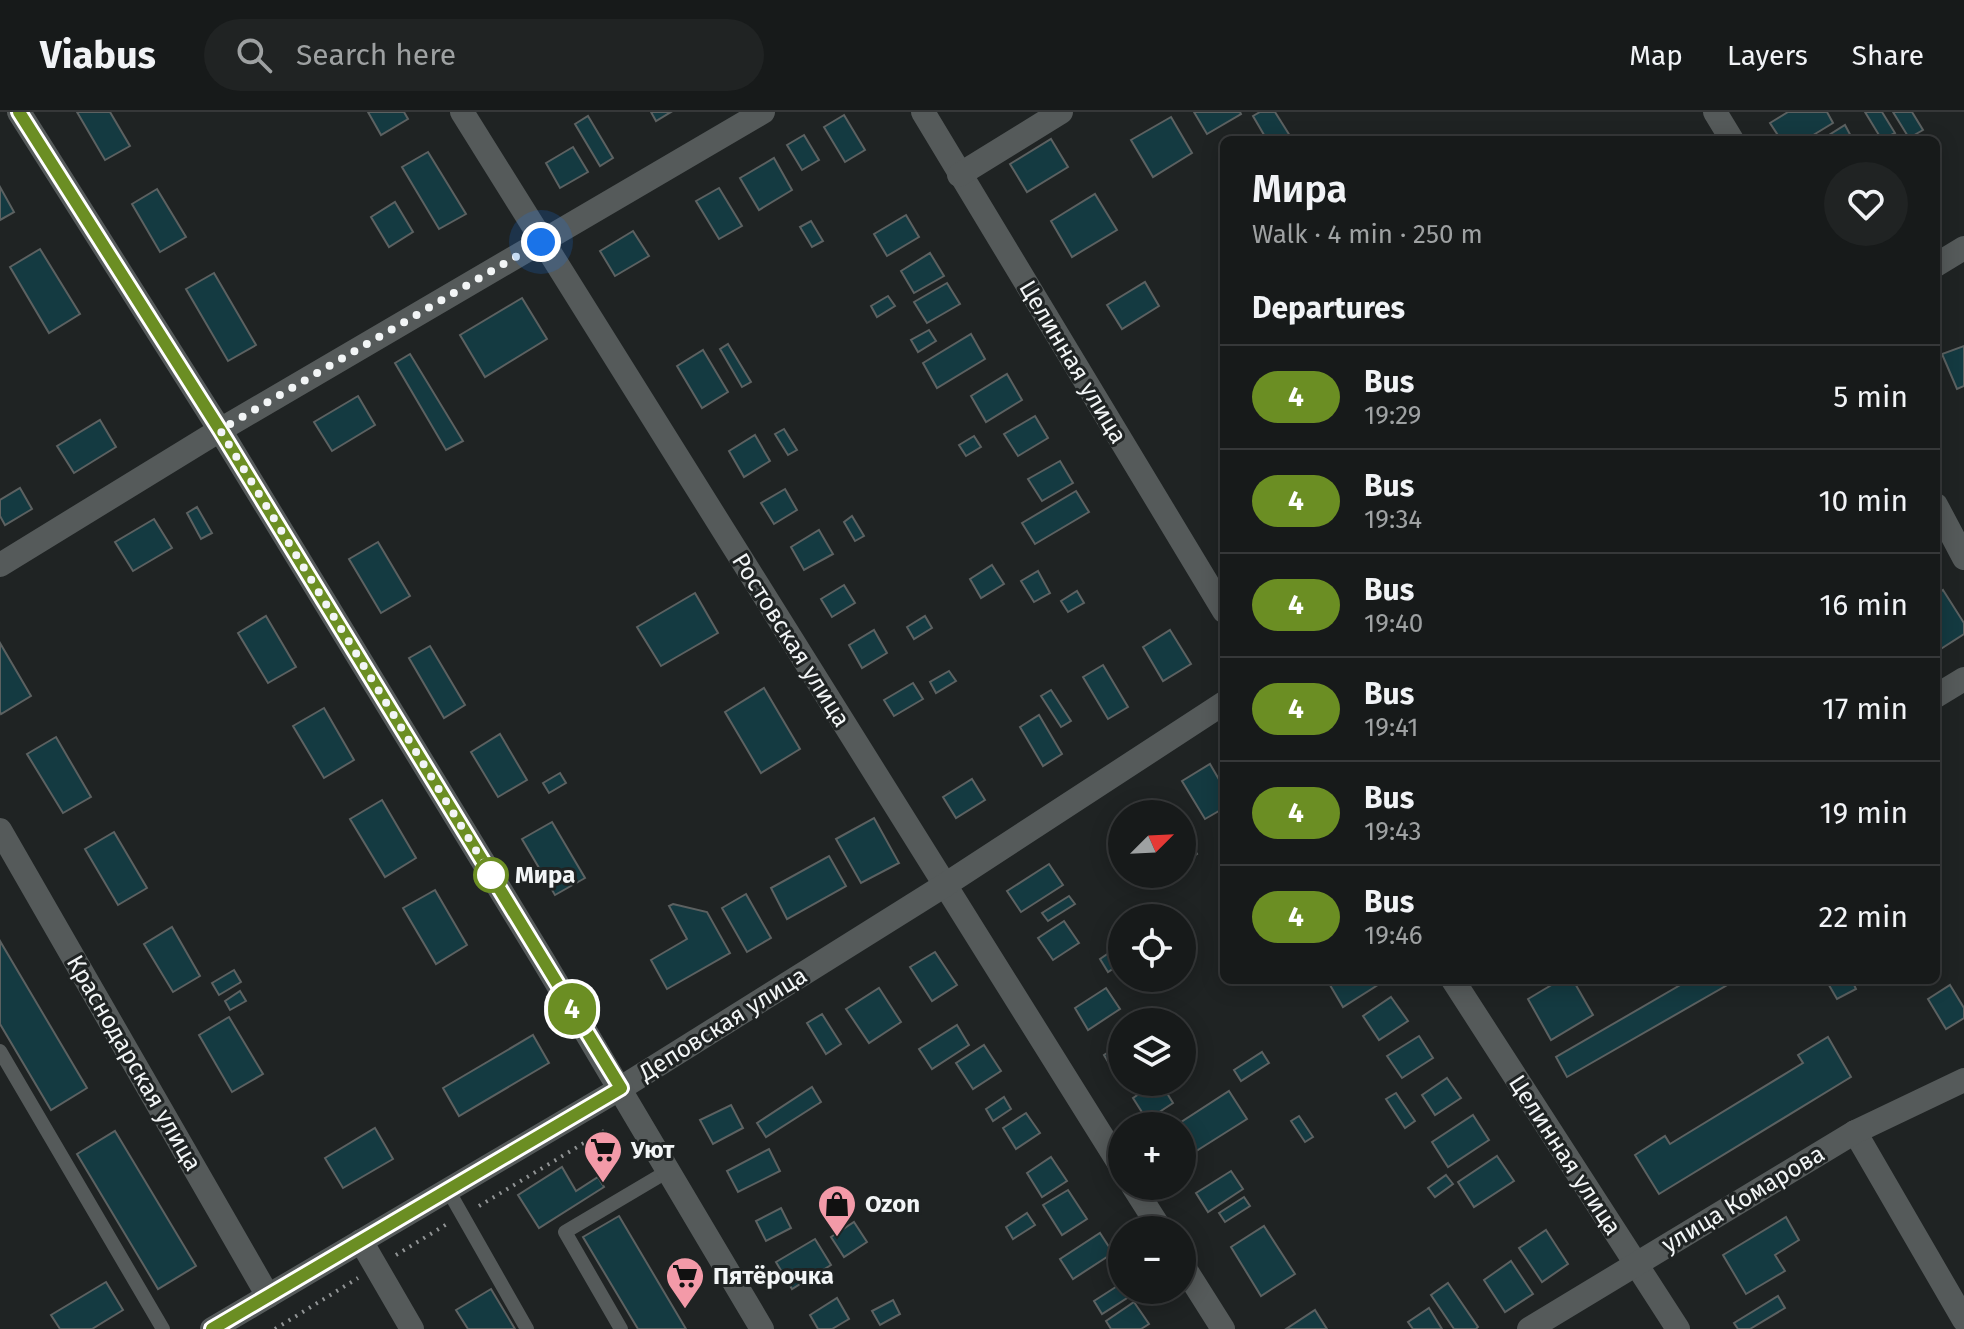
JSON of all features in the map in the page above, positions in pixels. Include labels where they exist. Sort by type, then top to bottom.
[{"type":"street","points":[[19,112],[220,430],[621,1088],[762,1329]]},
{"type":"street","name":"Ростовская улица","points":[[462,112],[1108,1146]]},
{"type":"street","points":[[0,565],[220,430],[763,112]]},
{"type":"street","name":"Целинная улица","points":[[923,112],[1220,604]]},
{"type":"street","points":[[959,175],[1061,112]]},
{"type":"street","points":[[1715,112],[1730,136]]},
{"type":"street","points":[[1940,263],[1964,248]]},
{"type":"street","points":[[1940,513],[1964,558]]},
{"type":"street","points":[[1940,694],[1964,679]]},
{"type":"street","name":"Деповская улица","points":[[212,1329],[621,1088],[945,885],[1220,706]]},
{"type":"street","name":"Краснодарская улица","points":[[0,830],[268,1296]]},
{"type":"street","name":"Целинная улица","points":[[1463,984],[1634,1264],[1678,1329]]},
{"type":"street","name":"улица Комарова","points":[[1529,1329],[1855,1132],[1964,1080]]},
{"type":"street","points":[[1855,1132],[1964,1320]]},
{"type":"street","points":[[361,1241],[412,1329]]},
{"type":"street","points":[[1196,1286],[1223,1329]]},
{"type":"lane","points":[[0,1051],[163,1329]]},
{"type":"lane","points":[[621,1329],[565,1232],[668,1171]]},
{"type":"lane","points":[[448,1190],[527,1329]]},
{"type":"path","points":[[275,1329],[609,1128]]},
{"type":"building","points":[[77,112],[110,112],[130,146],[105,160]]},
{"type":"building","points":[[368,112],[404,112],[408,119],[381,135]]},
{"type":"building","points":[[651,112],[671,112],[656,121]]},
{"type":"building","points":[[1194,112],[1240,112],[1241,114],[1207,134]]},
{"type":"building","points":[[1260,112],[1275,112],[1290,136],[1265,136],[1253,116]]},
{"type":"building","points":[[1788,112],[1827,112],[1833,123],[1812,136],[1778,136],[1770,123]]},
{"type":"building","points":[[1865,112],[1882,112],[1895,133],[1880,136]]},
{"type":"building","points":[[1893,112],[1912,112],[1923,130],[1908,136]]},
{"type":"building","points":[[844,115],[865,150],[845,162],[824,127]]},
{"type":"building","points":[[588,116],[613,158],[600,166],[575,124]]},
{"type":"building","points":[[1171,117],[1192,153],[1153,177],[1131,140]]},
{"type":"building","points":[[1845,125],[1851,136],[1827,136]]},
{"type":"building","points":[[804,135],[819,160],[802,170],[787,145]]},
{"type":"building","points":[[1051,139],[1068,167],[1027,192],[1010,164]]},
{"type":"building","points":[[573,147],[588,172],[560,188],[546,163]]},
{"type":"building","points":[[428,152],[466,214],[439,229],[402,167]]},
{"type":"building","points":[[774,158],[792,190],[759,210],[740,178]]},
{"type":"building","points":[[0,187],[14,212],[0,220]]},
{"type":"building","points":[[719,188],[742,226],[719,239],[696,201]]},
{"type":"building","points":[[157,189],[186,237],[160,252],[132,204]]},
{"type":"building","points":[[1095,194],[1117,230],[1072,257],[1051,221]]},
{"type":"building","points":[[395,202],[413,232],[389,247],[371,217]]},
{"type":"building","points":[[906,215],[919,237],[887,256],[874,234]]},
{"type":"building","points":[[811,221],[823,241],[812,247],[800,227]]},
{"type":"building","points":[[633,231],[649,256],[615,276],[600,251]]},
{"type":"building","points":[[40,249],[80,314],[49,333],[10,267]]},
{"type":"building","points":[[930,253],[944,276],[914,293],[901,271]]},
{"type":"building","points":[[214,273],[256,345],[228,361],[186,289]]},
{"type":"building","points":[[1145,282],[1159,306],[1122,329],[1107,305]]},
{"type":"building","points":[[947,283],[960,304],[927,323],[914,302]]},
{"type":"building","points":[[888,296],[895,306],[877,317],[871,306]]},
{"type":"building","points":[[522,298],[547,339],[485,377],[460,335]]},
{"type":"building","points":[[929,330],[936,341],[918,352],[911,340]]},
{"type":"building","points":[[971,334],[985,359],[937,388],[923,363]]},
{"type":"building","points":[[728,344],[751,382],[742,387],[720,349]]},
{"type":"building","points":[[1964,346],[1964,386],[1957,389],[1942,354]]},
{"type":"building","points":[[703,350],[728,392],[702,408],[677,366]]},
{"type":"building","points":[[410,354],[463,441],[446,450],[395,363]]},
{"type":"building","points":[[1007,374],[1022,400],[986,422],[971,396]]},
{"type":"building","points":[[358,396],[375,425],[332,451],[314,422]]},
{"type":"building","points":[[1035,416],[1048,438],[1018,456],[1004,434]]},
{"type":"building","points":[[100,420],[116,447],[74,473],[57,446]]},
{"type":"building","points":[[784,429],[797,450],[788,455],[775,434]]},
{"type":"building","points":[[755,435],[770,461],[744,477],[729,451]]},
{"type":"building","points":[[974,436],[981,447],[966,456],[959,445]]},
{"type":"building","points":[[1060,461],[1073,483],[1042,501],[1028,479]]},
{"type":"building","points":[[20,488],[32,509],[5,525],[0,516],[0,500]]},
{"type":"building","points":[[785,489],[797,510],[774,524],[761,503]]},
{"type":"building","points":[[1076,491],[1089,512],[1035,544],[1022,523]]},
{"type":"building","points":[[197,507],[212,533],[201,539],[187,513]]},
{"type":"building","points":[[852,516],[864,536],[855,541],[844,522]]},
{"type":"building","points":[[154,519],[172,548],[133,571],[115,542]]},
{"type":"building","points":[[819,530],[833,554],[804,570],[791,547]]},
{"type":"building","points":[[378,542],[410,596],[381,613],[349,559]]},
{"type":"building","points":[[992,565],[1004,584],[981,598],[970,579]]},
{"type":"building","points":[[1038,571],[1050,593],[1034,602],[1021,581]]},
{"type":"building","points":[[844,585],[855,603],[832,617],[821,599]]},
{"type":"building","points":[[1943,590],[1964,623],[1964,634],[1940,649],[1940,592]]},
{"type":"building","points":[[1077,591],[1084,603],[1068,612],[1061,601]]},
{"type":"building","points":[[695,593],[718,633],[661,666],[637,627]]},
{"type":"building","points":[[266,616],[296,667],[268,683],[238,633]]},
{"type":"building","points":[[925,616],[932,628],[914,639],[907,627]]},
{"type":"building","points":[[874,630],[887,653],[862,668],[849,645]]},
{"type":"building","points":[[1170,630],[1191,664],[1163,681],[1143,647]]},
{"type":"building","points":[[0,643],[31,696],[1,714],[0,712]]},
{"type":"building","points":[[430,646],[465,705],[444,718],[409,658]]},
{"type":"building","points":[[1103,665],[1128,707],[1108,719],[1083,677]]},
{"type":"building","points":[[949,671],[956,681],[936,693],[930,682]]},
{"type":"building","points":[[913,683],[923,699],[894,716],[884,700]]},
{"type":"building","points":[[764,688],[800,749],[761,773],[725,712]]},
{"type":"building","points":[[1051,690],[1071,721],[1061,727],[1041,696]]},
{"type":"building","points":[[324,708],[354,760],[324,778],[293,726]]},
{"type":"building","points":[[1039,715],[1062,754],[1043,766],[1020,727]]},
{"type":"building","points":[[500,734],[527,780],[498,797],[471,752]]},
{"type":"building","points":[[56,737],[91,797],[63,813],[27,754]]},
{"type":"building","points":[[1210,764],[1220,781],[1220,810],[1205,819],[1182,781]]},
{"type":"building","points":[[560,773],[566,783],[549,793],[543,783]]},
{"type":"building","points":[[972,779],[985,800],[956,818],[943,797]]},
{"type":"building","points":[[382,800],[416,858],[385,877],[350,819]]},
{"type":"building","points":[[874,818],[899,863],[861,883],[836,839]]},
{"type":"building","points":[[552,822],[585,878],[555,895],[522,839]]},
{"type":"building","points":[[114,832],[147,888],[118,905],[85,849]]},
{"type":"building","points":[[829,856],[846,886],[787,919],[771,888]]},
{"type":"building","points":[[1049,864],[1063,885],[1021,912],[1007,891]]},
{"type":"building","points":[[435,890],[467,945],[436,964],[403,908]]},
{"type":"building","points":[[746,894],[771,938],[747,952],[722,908]]},
{"type":"building","points":[[1069,896],[1075,904],[1048,921],[1042,913]]},
{"type":"building","points":[[673,904],[707,912],[730,953],[667,989],[651,960],[687,939],[669,906]]},
{"type":"building","points":[[1064,921],[1079,943],[1053,960],[1038,938]]},
{"type":"building","points":[[172,927],[200,976],[173,992],[144,944]]},
{"type":"building","points":[[0,941],[87,1088],[51,1110],[0,1024]]},
{"type":"building","points":[[935,952],[957,985],[932,1001],[910,967]]},
{"type":"building","points":[[1108,954],[1108,972],[1100,959]]},
{"type":"building","points":[[234,970],[241,982],[219,995],[212,983]]},
{"type":"building","points":[[1329,984],[1379,984],[1343,1007]]},
{"type":"building","points":[[1553,984],[1575,984],[1593,1015],[1551,1040],[1528,999]]},
{"type":"building","points":[[1682,984],[1729,984],[1567,1077],[1556,1057]]},
{"type":"building","points":[[1828,984],[1854,984],[1856,989],[1837,999]]},
{"type":"building","points":[[1950,985],[1964,1008],[1964,1018],[1946,1029],[1928,999]]},
{"type":"building","points":[[879,988],[901,1022],[869,1043],[846,1009]]},
{"type":"building","points":[[1106,988],[1119,1008],[1108,1008],[1108,1017],[1088,1030],[1075,1008]]},
{"type":"building","points":[[240,991],[246,1001],[230,1010],[225,1001]]},
{"type":"building","points":[[1391,997],[1408,1021],[1379,1040],[1363,1016]]},
{"type":"building","points":[[822,1014],[841,1044],[826,1054],[807,1023]]},
{"type":"building","points":[[229,1017],[263,1074],[232,1092],[199,1035]]},
{"type":"building","points":[[957,1025],[969,1045],[932,1069],[919,1049]]},
{"type":"building","points":[[533,1035],[549,1063],[459,1116],[443,1088]]},
{"type":"building","points":[[1419,1036],[1433,1058],[1402,1078],[1387,1056]]},
{"type":"building","points":[[1828,1037],[1851,1077],[1659,1194],[1635,1155],[1665,1136],[1670,1144],[1803,1063],[1798,1055]]},
{"type":"building","points":[[984,1045],[1001,1071],[973,1089],[956,1063]]},
{"type":"building","points":[[1262,1052],[1269,1063],[1241,1081],[1234,1070]]},
{"type":"building","points":[[1447,1078],[1461,1098],[1435,1115],[1422,1095]]},
{"type":"building","points":[[812,1087],[821,1102],[766,1137],[757,1123]]},
{"type":"building","points":[[1229,1091],[1247,1119],[1196,1151],[1196,1112]]},
{"type":"building","points":[[1396,1093],[1415,1121],[1405,1128],[1386,1099]]},
{"type":"building","points":[[1169,1096],[1173,1103],[1159,1112],[1142,1112],[1133,1098]]},
{"type":"building","points":[[1004,1097],[1011,1109],[993,1121],[986,1109]]},
{"type":"building","points":[[731,1105],[743,1128],[713,1144],[700,1120]]},
{"type":"building","points":[[1026,1113],[1040,1133],[1016,1149],[1003,1128]]},
{"type":"building","points":[[1473,1115],[1489,1140],[1448,1167],[1432,1142]]},
{"type":"building","points":[[1299,1116],[1313,1137],[1305,1142],[1291,1121]]},
{"type":"building","points":[[375,1128],[393,1159],[343,1188],[325,1158]]},
{"type":"building","points":[[115,1131],[196,1266],[158,1289],[77,1154]]},
{"type":"building","points":[[769,1149],[780,1171],[738,1192],[727,1171]]},
{"type":"building","points":[[1497,1156],[1514,1181],[1474,1207],[1458,1182]]},
{"type":"building","points":[[1051,1157],[1067,1181],[1042,1197],[1027,1173]]},
{"type":"building","points":[[562,1167],[576,1191],[598,1177],[604,1187],[539,1228],[518,1195]]},
{"type":"building","points":[[1231,1171],[1243,1189],[1208,1212],[1196,1193]]},
{"type":"building","points":[[1446,1175],[1453,1184],[1435,1197],[1428,1188]]},
{"type":"building","points":[[1068,1190],[1087,1219],[1062,1235],[1043,1205]]},
{"type":"building","points":[[1244,1197],[1250,1206],[1225,1222],[1219,1213]]},
{"type":"building","points":[[781,1208],[791,1228],[766,1241],[756,1221]]},
{"type":"building","points":[[1027,1213],[1035,1225],[1013,1239],[1006,1227]]},
{"type":"building","points":[[619,1216],[686,1329],[638,1329],[583,1237]]},
{"type":"building","points":[[1786,1217],[1799,1240],[1775,1255],[1785,1271],[1746,1294],[1723,1255]]},
{"type":"building","points":[[854,1222],[867,1242],[844,1257],[831,1237]]},
{"type":"building","points":[[1264,1226],[1295,1274],[1261,1296],[1231,1247]]},
{"type":"building","points":[[1546,1230],[1568,1264],[1542,1282],[1519,1248]]},
{"type":"building","points":[[1100,1233],[1108,1245],[1108,1256],[1073,1279],[1060,1259]]},
{"type":"building","points":[[815,1239],[831,1265],[792,1289],[776,1262]]},
{"type":"building","points":[[1511,1261],[1533,1294],[1505,1312],[1484,1280]]},
{"type":"building","points":[[106,1282],[123,1310],[92,1329],[60,1329],[51,1315]]},
{"type":"building","points":[[1448,1283],[1478,1327],[1476,1329],[1454,1329],[1431,1295]]},
{"type":"building","points":[[491,1289],[515,1329],[468,1329],[456,1310]]},
{"type":"building","points":[[1108,1292],[1108,1304],[1118,1304],[1102,1314],[1094,1301]]},
{"type":"building","points":[[1778,1296],[1785,1308],[1750,1329],[1738,1329],[1734,1323]]},
{"type":"building","points":[[837,1298],[849,1319],[832,1329],[818,1329],[810,1315]]},
{"type":"building","points":[[893,1300],[900,1314],[880,1325],[872,1311]]},
{"type":"building","points":[[1135,1304],[1149,1324],[1141,1329],[1111,1329],[1106,1321]]},
{"type":"building","points":[[1429,1308],[1442,1329],[1413,1329],[1408,1322]]},
{"type":"building","points":[[1315,1310],[1327,1329],[1286,1329]]},
{"type":"bus line","name":"4","points":[[19,112],[220,430],[621,1088],[212,1329]]},
{"type":"place","name":"Мира","points":[[491,875]]},
{"type":"place","name":"Уют","points":[[603,1184]]},
{"type":"place","name":"Ozon","points":[[837,1238]]},
{"type":"place","name":"Пятёрочка","points":[[685,1310]]},
{"type":"route","points":[[491,875],[220,430],[541,242]]}]
